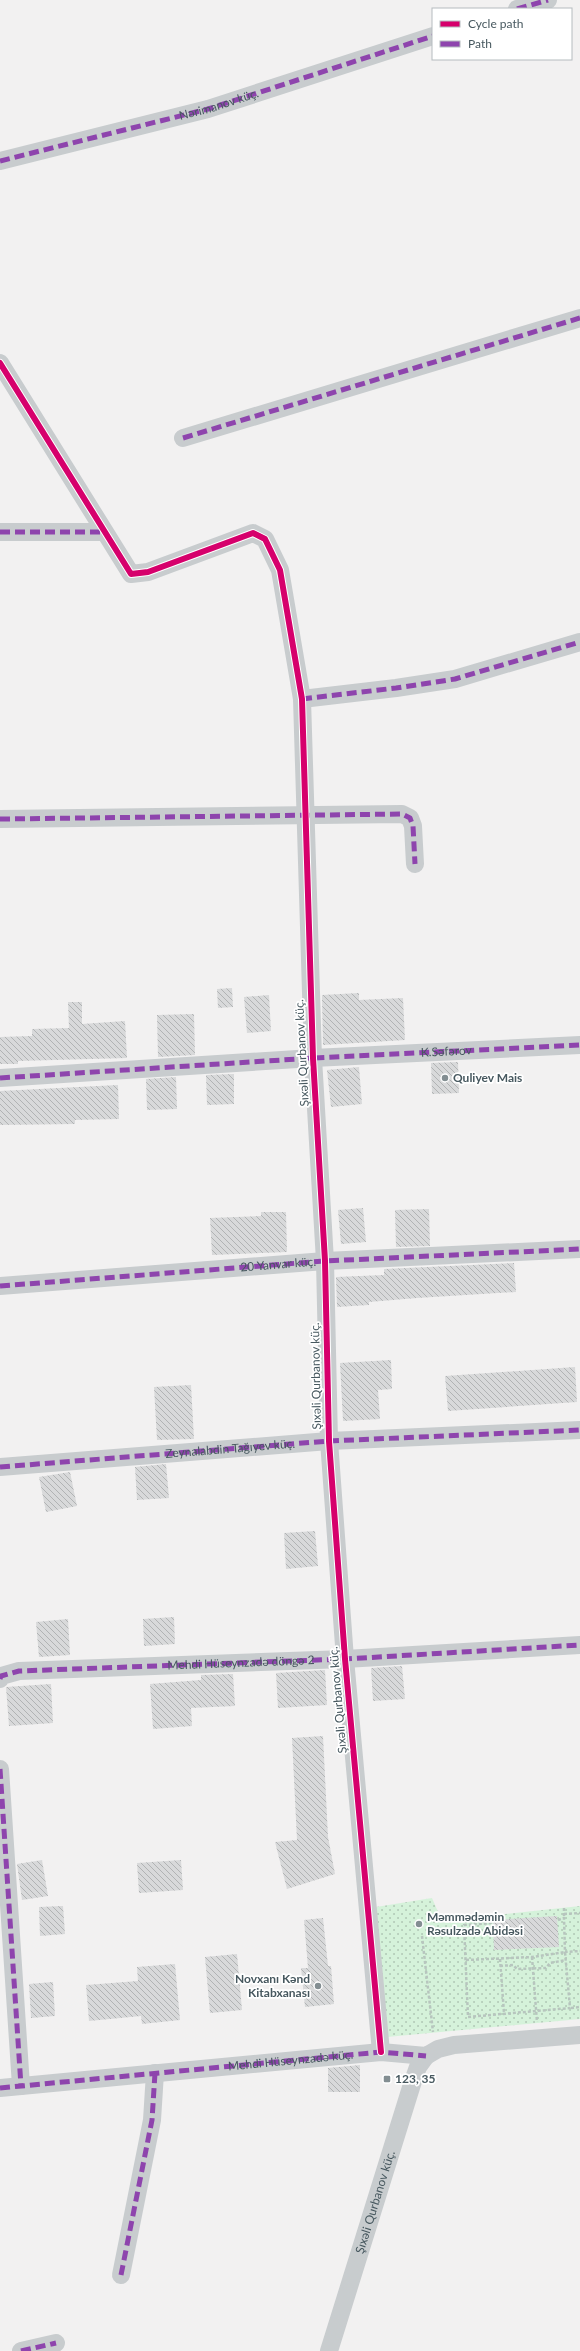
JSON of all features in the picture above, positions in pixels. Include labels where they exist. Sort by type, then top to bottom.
[{"type":"street","points":[[520,8],[548,0]]},
{"type":"street","name":"Nərimanov küç.","points":[[0,161],[202,110],[432,36]]},
{"type":"street","points":[[183,438],[580,318]]},
{"type":"street","points":[[0,363],[104,532]]},
{"type":"street","points":[[0,532],[104,532]]},
{"type":"street","name":"Şıxəli Qurbanov küç.","points":[[104,532],[131,574],[148,572],[253,533],[265,539],[280,570],[302,699],[304,815],[313,1058],[325,1261],[329,1441],[345,1659],[381,2052]]},
{"type":"street","points":[[302,699],[455,679],[580,642]]},
{"type":"street","points":[[0,819],[402,814],[410,818],[415,864]]},
{"type":"street","name":"K.Səfərov","points":[[0,1078],[313,1058],[580,1045]]},
{"type":"street","name":"20 Yanvar küç.","points":[[0,1286],[325,1261],[580,1249]]},
{"type":"street","name":"Zeynalabdin Tağıyev küç.","points":[[0,1468],[329,1441],[580,1430]]},
{"type":"street","name":"Mehdi Hüseynzadə döngə 2","points":[[0,1679],[1,1676],[19,1671],[345,1659],[580,1645]]},
{"type":"street","points":[[0,1769],[21,2086]]},
{"type":"street","points":[[426,2056],[438,2049],[454,2045],[580,2035]]},
{"type":"street","name":"Mehdi Hüseynzadə küç.","points":[[0,2088],[381,2052],[426,2056]]},
{"type":"street","name":"Şıxəli Qurbanov küç.","points":[[329,2351],[413,2081],[418,2067],[426,2056]]},
{"type":"street","points":[[121,2275],[152,2120],[155,2073]]},
{"type":"street","points":[[21,2351],[56,2343]]},
{"type":"path","points":[[564,1908],[565,1952],[570,2008]]},
{"type":"path","points":[[564,1914],[580,1913]]},
{"type":"path","points":[[558,1920],[564,1918]]},
{"type":"path","points":[[493,1923],[464,1925],[468,2017],[580,2007]]},
{"type":"path","points":[[422,1936],[433,2032]]},
{"type":"path","points":[[466,1960],[532,1957],[580,1951]]},
{"type":"path","points":[[532,1957],[538,2039]]},
{"type":"path","points":[[500,1958],[504,2013]]},
{"type":"path","points":[[500,1966],[513,1965],[517,1969],[546,1968],[550,1963],[566,1960]]},
{"type":"green space","points":[[432,1898],[442,1921],[580,1906],[580,2019],[387,2037],[376,1907]]},
{"type":"building","points":[[232,988],[233,1007],[218,1008],[217,989]]},
{"type":"building","points":[[359,993],[359,1000],[403,998],[405,1040],[323,1045],[322,995]]},
{"type":"building","points":[[269,995],[271,1031],[247,1033],[244,997]]},
{"type":"building","points":[[68,1002],[82,1002],[82,1024],[125,1021],[127,1058],[18,1061],[18,1064],[0,1064],[0,1037],[32,1036],[32,1029],[69,1028]]},
{"type":"building","points":[[194,1014],[195,1055],[158,1057],[157,1015]]},
{"type":"building","name":"Quliyev Mais","points":[[458,1062],[459,1093],[432,1094],[431,1063]]},
{"type":"building","points":[[359,1067],[362,1104],[331,1107],[327,1070]]},
{"type":"building","points":[[234,1074],[234,1104],[207,1105],[206,1075]]},
{"type":"building","points":[[176,1077],[177,1109],[147,1110],[146,1079]]},
{"type":"building","points":[[118,1085],[119,1119],[75,1120],[75,1124],[0,1125],[0,1091]]},
{"type":"building","points":[[363,1208],[366,1242],[341,1244],[338,1210]]},
{"type":"building","points":[[429,1209],[430,1246],[396,1247],[395,1210]]},
{"type":"building","points":[[261,1212],[286,1212],[287,1252],[212,1255],[210,1218],[261,1216]]},
{"type":"building","points":[[514,1263],[516,1292],[369,1302],[369,1305],[337,1307],[336,1277],[384,1275],[384,1269]]},
{"type":"building","points":[[391,1360],[392,1389],[378,1390],[380,1419],[343,1421],[340,1363]]},
{"type":"building","points":[[575,1367],[577,1402],[448,1411],[445,1376]]},
{"type":"building","points":[[191,1385],[194,1439],[157,1440],[154,1387]]},
{"type":"building","points":[[166,1464],[169,1498],[137,1500],[135,1467]]},
{"type":"building","points":[[70,1472],[77,1506],[46,1512],[39,1477]]},
{"type":"building","points":[[315,1531],[318,1566],[286,1569],[284,1533]]},
{"type":"building","points":[[174,1617],[175,1644],[144,1646],[143,1619]]},
{"type":"building","points":[[68,1619],[70,1655],[39,1657],[36,1622]]},
{"type":"building","points":[[402,1666],[405,1699],[373,1701],[371,1668]]},
{"type":"building","points":[[325,1670],[327,1705],[278,1708],[276,1673]]},
{"type":"building","points":[[233,1674],[235,1706],[191,1708],[192,1726],[153,1729],[150,1684],[201,1680],[201,1675]]},
{"type":"building","points":[[51,1684],[53,1723],[9,1726],[6,1687]]},
{"type":"building","points":[[323,1736],[328,1837],[335,1874],[287,1889],[275,1842],[297,1840],[292,1738]]},
{"type":"building","points":[[42,1860],[48,1896],[22,1900],[17,1864]]},
{"type":"building","points":[[181,1860],[183,1890],[139,1893],[137,1863]]},
{"type":"building","points":[[63,1906],[65,1934],[40,1936],[39,1907]]},
{"type":"building","points":[[557,1916],[559,1947],[494,1950],[493,1920]]},
{"type":"building","points":[[323,1918],[328,1966],[331,1966],[334,2004],[305,2007],[301,1968],[308,1968],[304,1920]]},
{"type":"building","points":[[237,1954],[242,2010],[210,2013],[205,1957]]},
{"type":"building","points":[[175,1964],[180,2020],[142,2024],[141,2016],[89,2021],[86,1985],[138,1981],[137,1967]]},
{"type":"building","points":[[53,1982],[55,2016],[31,2018],[29,1984]]},
{"type":"building","points":[[360,2065],[360,2092],[328,2092],[328,2068]]},
{"type":"marked path","points":[[520,8],[548,0]]},
{"type":"marked path","points":[[0,161],[208,109],[432,36]]},
{"type":"marked path","points":[[183,438],[580,318]]},
{"type":"marked path","points":[[0,532],[104,532]]},
{"type":"marked path","points":[[302,699],[396,688],[455,679],[580,642]]},
{"type":"marked path","points":[[0,819],[402,814],[410,818],[413,826],[415,864]]},
{"type":"marked path","points":[[0,1078],[313,1058],[580,1045]]},
{"type":"marked path","points":[[0,1286],[325,1261],[580,1249]]},
{"type":"marked path","points":[[0,1467],[329,1441],[580,1430]]},
{"type":"marked path","points":[[0,1679],[1,1676],[19,1671],[345,1659],[580,1645]]},
{"type":"marked path","points":[[0,1769],[21,2086]]},
{"type":"marked path","points":[[0,2088],[381,2052],[426,2056]]},
{"type":"marked path","points":[[121,2275],[152,2120],[155,2073]]},
{"type":"marked path","points":[[21,2351],[56,2343]]},
{"type":"cycle path","points":[[0,363],[131,574],[148,572],[253,533],[265,539],[280,570],[302,699],[313,1058],[325,1261],[329,1441],[345,1659],[381,2052]]},
{"type":"place","name":"Quliyev Mais","points":[[445,1078]]},
{"type":"place","name":"Məmmədəmin Rəsulzadə Abidəsi","points":[[419,1924]]},
{"type":"place","name":"Novxanı Kənd Kitabxanası","points":[[318,1986]]},
{"type":"place","name":"123, 35","points":[[387,2079]]}]
